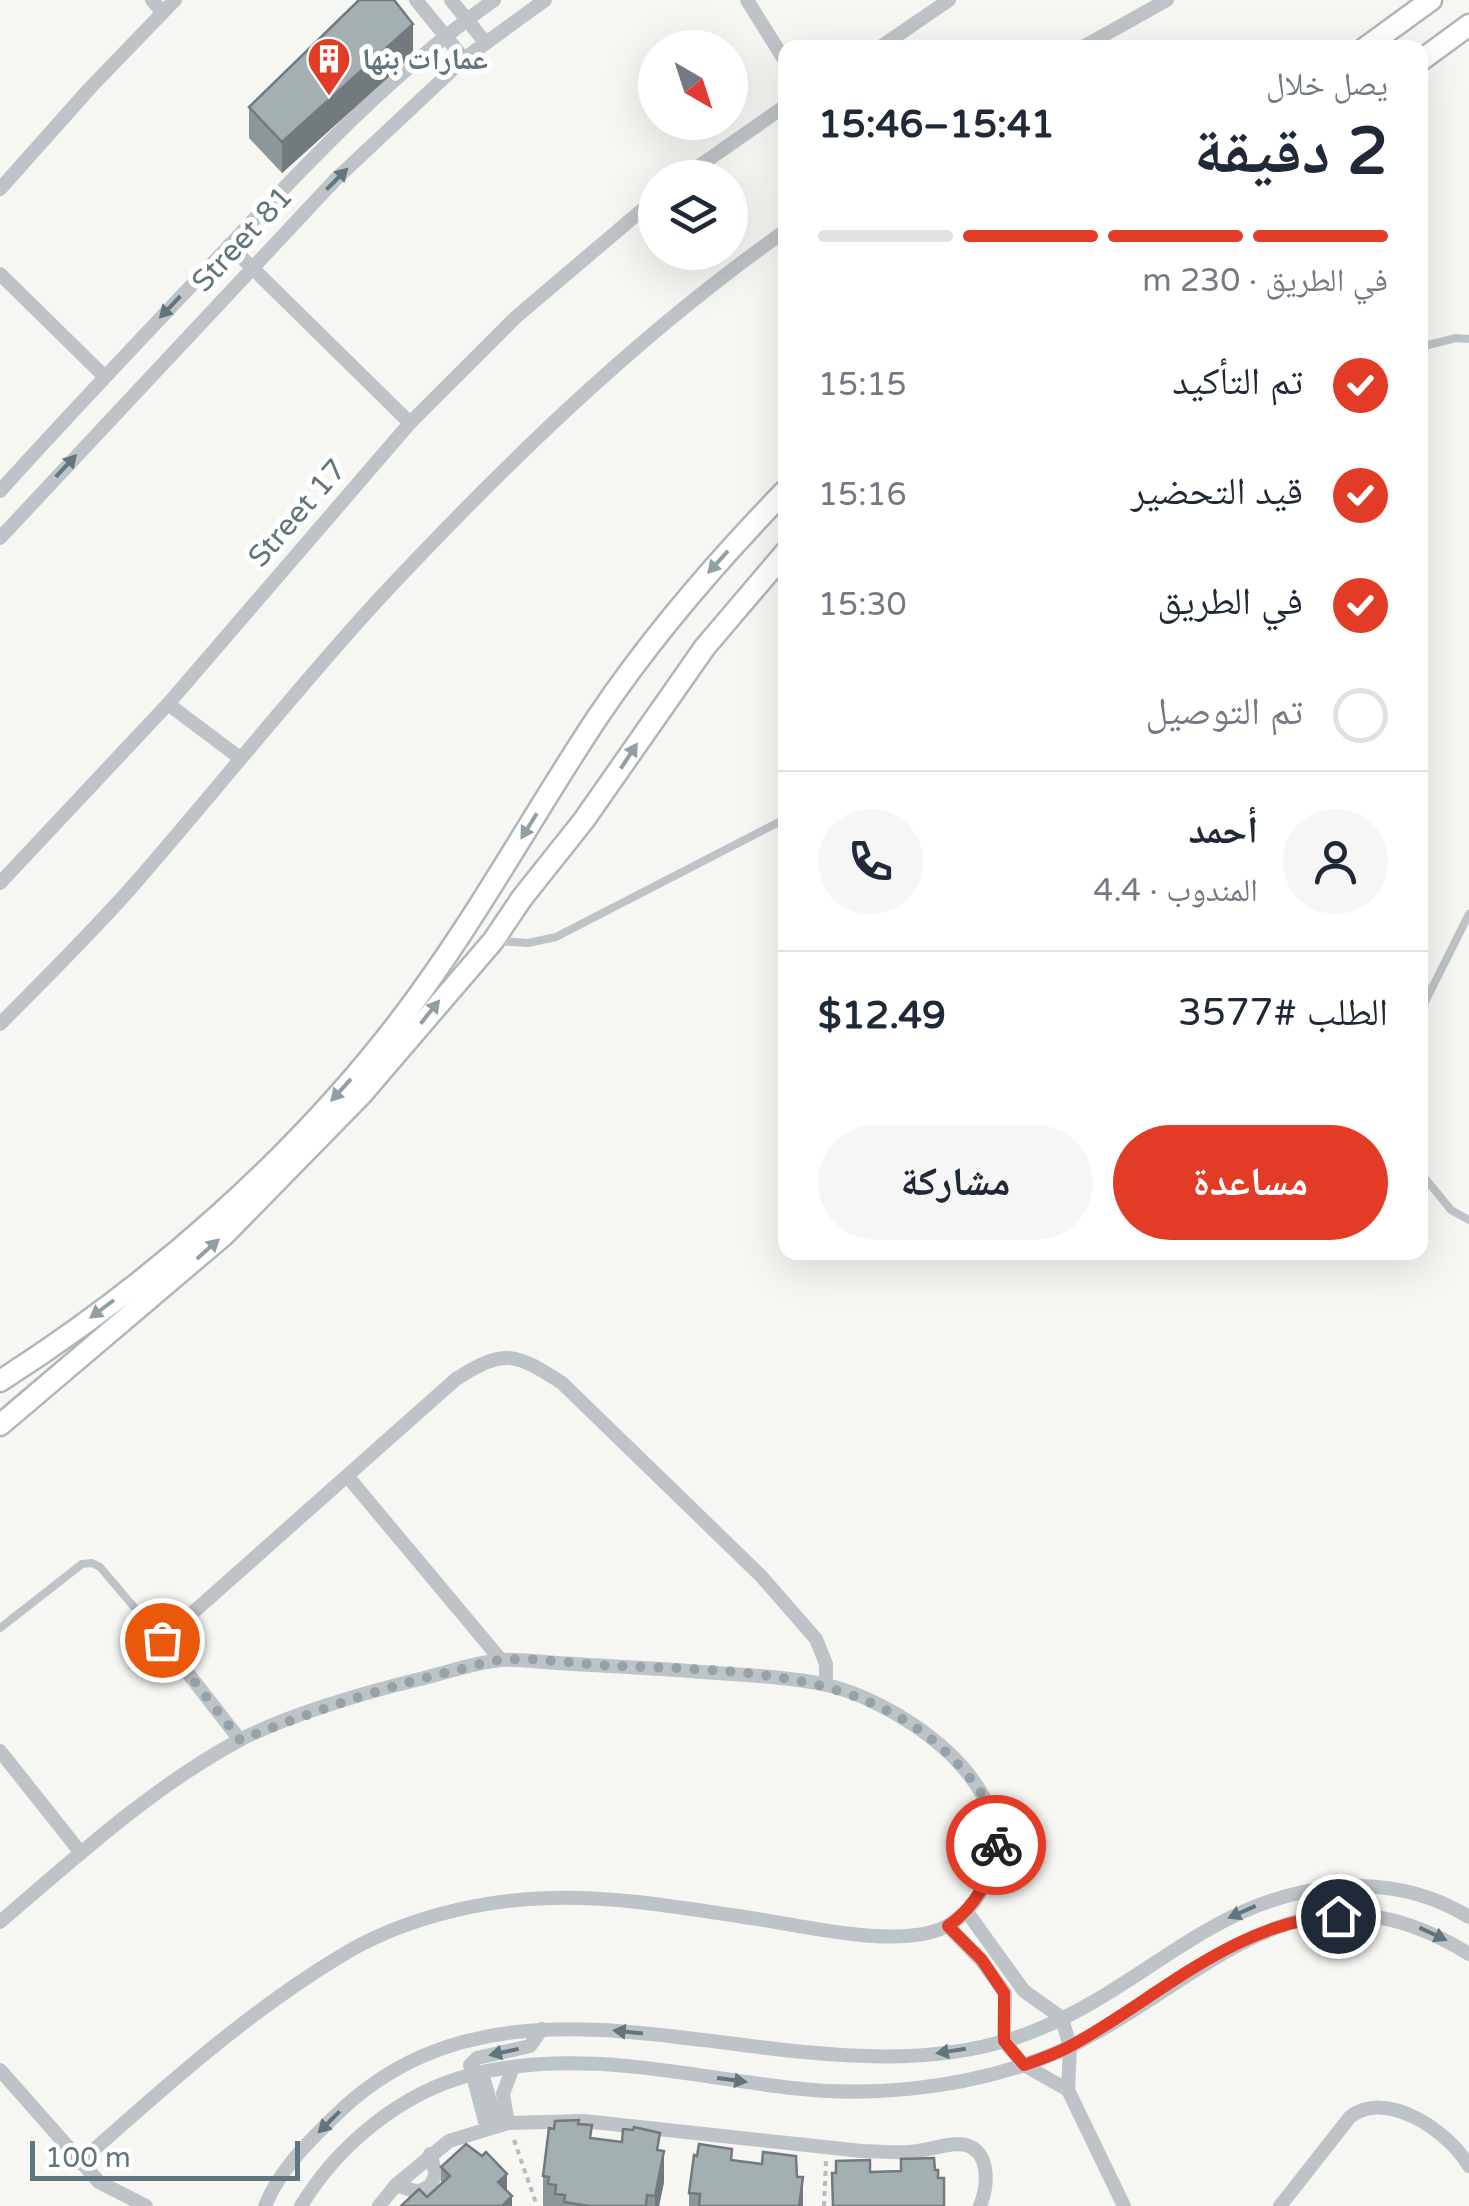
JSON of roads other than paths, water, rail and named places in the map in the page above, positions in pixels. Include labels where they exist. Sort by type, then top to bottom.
[{"type":"main road","points":[[1376,40],[1431,0]]},
{"type":"main road","points":[[1428,55],[1469,26]]},
{"type":"main road","points":[[0,1381],[122,1294],[178,1248],[270,1164],[357,1072],[398,1022],[482,902],[632,669],[706,576],[778,499]]},
{"type":"main road","points":[[0,1424],[177,1277],[270,1190],[361,1095],[493,941],[584,820],[694,661],[778,562]]},
{"type":"street","points":[[0,189],[158,6],[175,0]]},
{"type":"street","points":[[416,0],[464,59]]},
{"type":"street","points":[[451,0],[484,42]]},
{"type":"street","name":"Street 81","points":[[0,492],[104,376],[344,126],[446,35],[494,0]]},
{"type":"street","name":"Street 81","points":[[3,529],[335,180],[464,59],[545,0]]},
{"type":"street","points":[[746,0],[778,50]]},
{"type":"street","points":[[891,40],[949,0]]},
{"type":"street","points":[[1095,40],[1167,0]]},
{"type":"street","points":[[708,160],[778,111]]},
{"type":"street","name":"Street 17","points":[[0,883],[168,704],[410,424],[516,318],[638,213]]},
{"type":"street","points":[[0,1024],[131,888],[376,603],[567,408],[671,318],[778,236]]},
{"type":"street","points":[[230,245],[410,424]]},
{"type":"street","points":[[0,274],[104,376]]},
{"type":"street","points":[[168,704],[240,758]]},
{"type":"street","points":[[240,1740],[162,1640],[456,1379],[482,1362],[508,1356],[536,1366],[562,1383],[761,1576],[816,1639],[826,1664],[826,1684]]},
{"type":"street","points":[[348,1478],[501,1660]]},
{"type":"street","points":[[0,1922],[136,1810],[240,1740],[377,1690],[501,1660],[691,1671],[826,1684],[882,1707],[924,1732],[980,1789],[992,1808],[996,1846],[992,1870],[967,1912],[948,1926],[925,1934],[868,1934],[624,1900],[548,1898],[463,1909],[422,1920],[342,1955],[312,1976],[162,2089],[79,2162]]},
{"type":"street","points":[[0,1752],[81,1853]]},
{"type":"street","points":[[265,2206],[280,2177],[312,2138],[363,2091],[424,2055],[463,2041],[542,2029],[612,2030],[842,2058],[946,2052],[1004,2041],[1062,2018],[1235,1914],[1283,1895],[1327,1886],[1375,1886],[1421,1894],[1469,1917]]},
{"type":"street","points":[[967,1912],[1024,1990],[1062,2018],[1070,2047],[1068,2090],[1124,2206]]},
{"type":"street","points":[[301,2206],[342,2153],[388,2114],[434,2086],[476,2074],[584,2062],[796,2089],[916,2088],[1024,2065],[1070,2047],[1259,1932],[1313,1917],[1362,1915],[1409,1923],[1469,1954]]},
{"type":"street","points":[[948,1926],[982,1960],[1004,1993],[1004,2041],[1024,2065],[1068,2090]]},
{"type":"street","points":[[497,2126],[470,2064],[477,2058],[530,2046],[542,2029]]},
{"type":"street","points":[[497,2126],[513,2067]]},
{"type":"street","points":[[0,2070],[99,2182],[146,2206]]},
{"type":"street","points":[[1280,2206],[1360,2108],[1394,2109],[1416,2118],[1438,2132],[1469,2166]]},
{"type":"street","points":[[379,2206],[396,2185],[449,2141],[497,2126],[584,2121],[908,2152],[960,2144],[972,2148],[982,2158],[987,2174],[980,2206]]},
{"type":"street","points":[[396,2185],[418,2192],[430,2186],[436,2174],[430,2154]]},
{"type":"lane","points":[[1428,344],[1469,339]]},
{"type":"lane","points":[[493,941],[528,943],[556,937],[778,822]]},
{"type":"lane","points":[[1428,996],[1469,914]]},
{"type":"lane","points":[[1428,1182],[1451,1210],[1469,1220]]},
{"type":"lane","points":[[0,1628],[82,1564],[92,1562],[162,1640]]},
{"type":"place","name":"عمارات بنها","points":[[329,97]]}]
